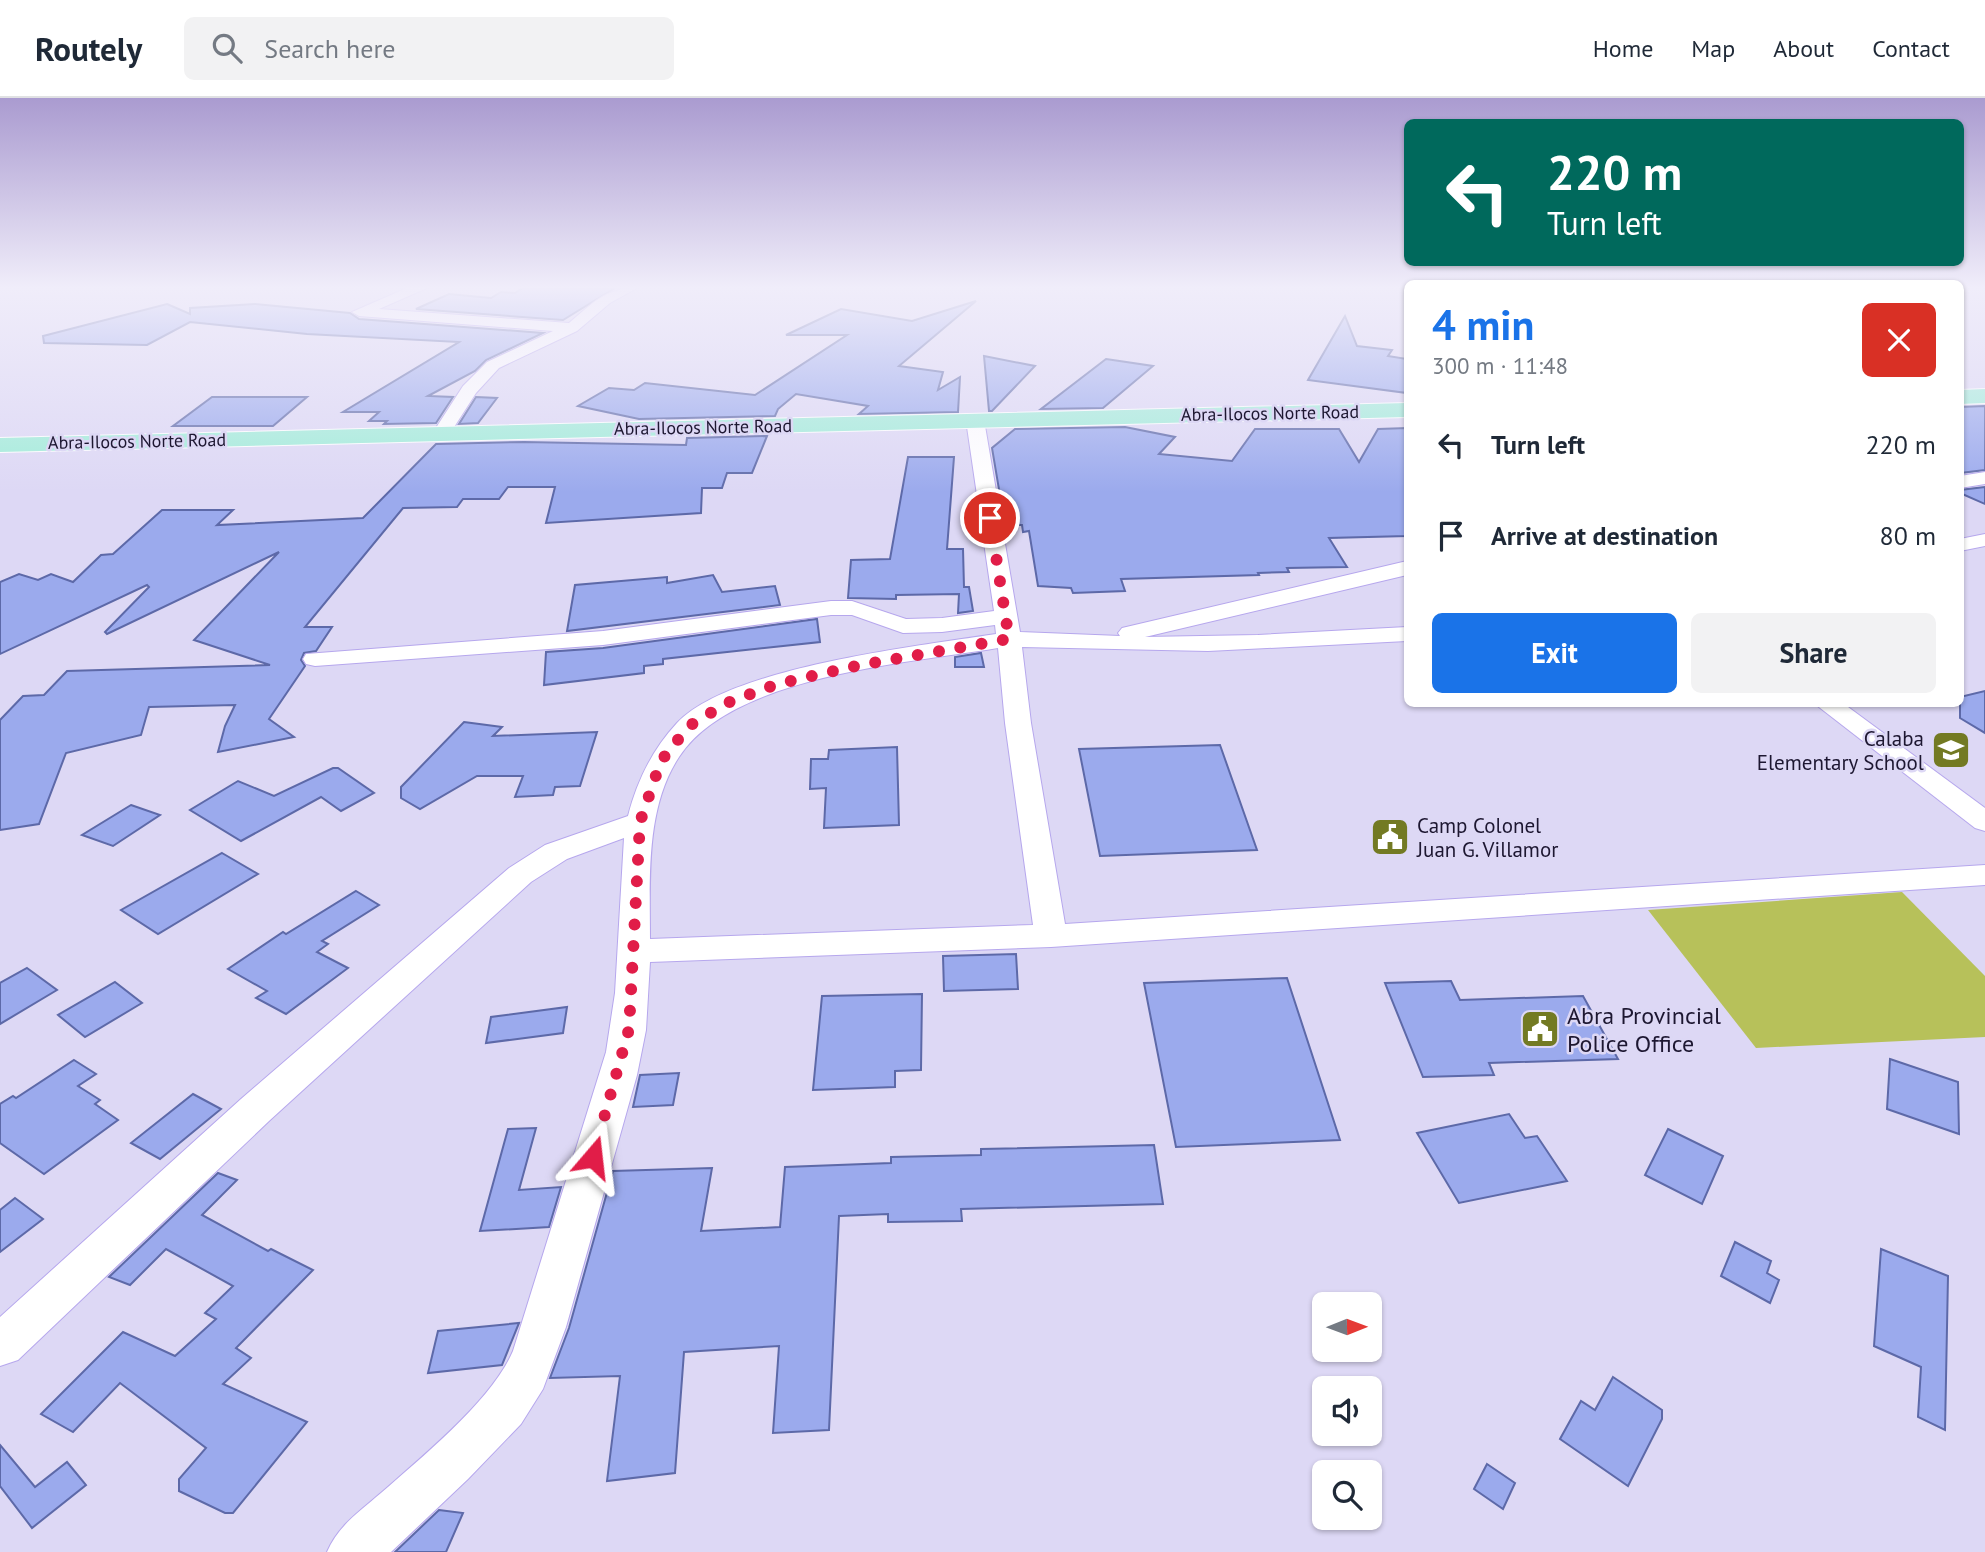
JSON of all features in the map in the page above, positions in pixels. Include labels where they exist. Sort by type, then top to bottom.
[{"type":"main road","name":"Abra-Ilocos Norte Road","points":[[0,445],[1404,410]]},
{"type":"street","points":[[441,434],[470,390],[493,365],[513,356]]},
{"type":"street","points":[[975,420],[1008,627],[1018,723],[1051,936]]},
{"type":"street","points":[[1964,481],[1985,478]]},
{"type":"street","points":[[1964,544],[1985,540]]},
{"type":"street","points":[[1085,644],[1404,569]]},
{"type":"street","points":[[315,659],[603,638],[831,608],[868,612],[903,626],[1008,627],[1085,644],[1293,643],[1404,634]]},
{"type":"street","points":[[354,1552],[463,1450],[515,1395],[535,1351],[629,1029],[640,822],[661,761],[689,726],[727,703],[758,689],[1008,627]]},
{"type":"street","points":[[1832,707],[1985,822]]},
{"type":"street","points":[[2,1345],[255,1110],[333,1043],[477,911],[520,876],[556,852],[640,822]]},
{"type":"street","points":[[632,951],[1051,936],[1985,875]]},
{"type":"green space","points":[[1902,892],[1985,976],[1985,1037],[1756,1048],[1648,910]]},
{"type":"building","points":[[436,356],[495,356],[475,371],[428,396],[453,397],[436,423],[384,424],[387,421],[369,421],[379,412],[343,412]]},
{"type":"building","points":[[815,356],[911,356],[899,366],[943,372],[938,390],[960,377],[958,412],[859,414],[868,406],[796,394],[778,409],[775,416],[639,419],[578,406],[609,388],[634,390],[645,383],[755,395]]},
{"type":"building","points":[[984,356],[1035,366],[992,411],[989,411]]},
{"type":"building","points":[[1322,356],[1388,356],[1404,359],[1404,393],[1308,380]]},
{"type":"building","points":[[1106,359],[1153,366],[1103,408],[1041,409]]},
{"type":"building","points":[[212,397],[307,397],[273,426],[173,426]]},
{"type":"building","points":[[476,397],[497,398],[478,423],[459,424]]},
{"type":"building","points":[[1985,406],[1985,470],[1964,473],[1964,407]]},
{"type":"building","points":[[1125,427],[1175,437],[1159,454],[1232,461],[1255,429],[1339,429],[1359,462],[1378,429],[1404,428],[1404,536],[1329,538],[1347,567],[1287,568],[1289,572],[1258,573],[1259,575],[1121,579],[1125,591],[1073,593],[1071,588],[1038,586],[1029,531],[1023,532],[1022,525],[1005,525],[992,448],[1015,429]]},
{"type":"building","points":[[767,436],[752,473],[727,473],[722,488],[702,488],[701,513],[546,523],[555,487],[508,487],[499,499],[463,499],[457,507],[403,508],[305,627],[332,627],[316,651],[304,653],[301,660],[305,666],[269,719],[294,737],[218,752],[225,726],[235,705],[149,707],[141,735],[66,753],[39,824],[0,830],[0,720],[23,696],[44,695],[67,671],[270,665],[194,640],[279,552],[107,634],[105,632],[149,587],[147,585],[0,654],[0,582],[19,574],[38,580],[51,574],[73,582],[101,555],[113,554],[162,510],[233,510],[217,525],[363,518],[436,444],[524,442],[686,445],[687,438]]},
{"type":"building","points":[[908,457],[954,457],[947,549],[963,549],[964,587],[969,587],[973,611],[958,613],[959,594],[896,595],[896,599],[848,598],[851,560],[890,559]]},
{"type":"building","points":[[1985,487],[1985,504],[1964,495],[1964,490]]},
{"type":"building","points":[[713,575],[722,592],[775,586],[780,605],[567,631],[575,585],[667,577],[667,583]]},
{"type":"building","points":[[817,619],[820,642],[663,659],[663,664],[644,666],[644,673],[544,685],[546,652],[603,648]]},
{"type":"building","points":[[981,653],[984,667],[955,667],[955,657]]},
{"type":"building","points":[[1985,691],[1985,733],[1960,718],[1964,696]]},
{"type":"building","points":[[464,722],[502,727],[493,736],[597,732],[580,786],[555,787],[553,795],[515,797],[523,776],[477,776],[420,809],[401,798],[401,787]]},
{"type":"building","points":[[1220,745],[1257,850],[1100,856],[1079,749]]},
{"type":"building","points":[[897,747],[899,825],[824,828],[826,788],[810,789],[811,759],[828,759],[829,750]]},
{"type":"building","points":[[338,768],[374,793],[341,811],[321,797],[241,841],[190,810],[238,781],[274,796]]},
{"type":"building","points":[[131,805],[160,815],[113,846],[82,835]]},
{"type":"building","points":[[222,853],[258,874],[158,934],[121,910]]},
{"type":"building","points":[[356,891],[379,905],[322,941],[328,944],[317,952],[348,968],[286,1014],[256,998],[267,991],[228,969],[283,932],[286,934]]},
{"type":"building","points":[[1016,954],[1018,989],[944,991],[943,956]]},
{"type":"building","points":[[27,968],[57,990],[0,1024],[0,983]]},
{"type":"building","points":[[1287,978],[1340,1140],[1176,1147],[1144,983]]},
{"type":"building","points":[[1451,981],[1460,1000],[1583,996],[1618,1059],[1489,1063],[1494,1075],[1423,1077],[1385,983]]},
{"type":"building","points":[[115,982],[142,1003],[85,1037],[58,1015]]},
{"type":"building","points":[[922,994],[921,1070],[895,1071],[895,1087],[813,1090],[822,996]]},
{"type":"building","points":[[567,1007],[563,1033],[486,1043],[491,1017]]},
{"type":"building","points":[[1890,1059],[1958,1082],[1959,1134],[1887,1109]]},
{"type":"building","points":[[74,1060],[96,1074],[78,1086],[100,1100],[95,1104],[118,1120],[44,1174],[0,1143],[0,1104],[13,1096],[16,1098]]},
{"type":"building","points":[[679,1073],[673,1105],[633,1107],[640,1075]]},
{"type":"building","points":[[193,1094],[221,1109],[160,1159],[131,1143]]},
{"type":"building","points":[[1509,1114],[1525,1138],[1537,1136],[1567,1181],[1459,1203],[1417,1133]]},
{"type":"building","points":[[536,1128],[519,1190],[561,1187],[549,1227],[480,1231],[508,1129]]},
{"type":"building","points":[[1668,1129],[1723,1156],[1702,1204],[1645,1175]]},
{"type":"building","points":[[1154,1145],[1163,1204],[961,1209],[962,1221],[888,1222],[888,1214],[839,1216],[829,1430],[773,1433],[779,1346],[684,1352],[675,1473],[607,1481],[620,1376],[550,1378],[569,1328],[613,1171],[712,1168],[701,1231],[780,1227],[785,1167],[891,1163],[891,1157],[981,1155],[981,1149]]},
{"type":"building","points":[[218,1173],[237,1180],[202,1215],[268,1251],[271,1249],[313,1270],[236,1348],[251,1358],[223,1384],[307,1422],[233,1513],[225,1513],[179,1491],[179,1479],[206,1448],[120,1383],[73,1432],[41,1414],[123,1332],[175,1356],[216,1319],[205,1313],[233,1286],[166,1249],[130,1285],[109,1277]]},
{"type":"building","points":[[15,1198],[43,1219],[0,1252],[0,1210]]},
{"type":"building","points":[[1735,1242],[1771,1261],[1767,1273],[1779,1280],[1770,1303],[1721,1276]]},
{"type":"building","points":[[1881,1249],[1948,1276],[1945,1430],[1918,1417],[1921,1367],[1874,1346]]},
{"type":"building","points":[[519,1323],[502,1365],[428,1373],[438,1331]]},
{"type":"building","points":[[1613,1377],[1662,1410],[1662,1419],[1628,1486],[1560,1439],[1581,1401],[1595,1410]]},
{"type":"building","points":[[0,1445],[35,1487],[67,1462],[86,1485],[32,1528],[0,1486]]},
{"type":"building","points":[[1487,1464],[1515,1483],[1503,1509],[1474,1489]]},
{"type":"building","points":[[439,1510],[463,1513],[446,1552],[395,1552]]},
{"type":"place","name":"Calaba Elementary School","points":[[1951,750]]},
{"type":"place","name":"Camp Colonel Juan G. Villamor","points":[[1390,837]]},
{"type":"place","name":"Abra Provincial Police Office","points":[[1540,1029]]},
{"type":"route","points":[[593,1157],[629,1029],[640,822],[661,761],[689,726],[727,703],[758,689],[861,665],[1009,639],[990,518]]}]
